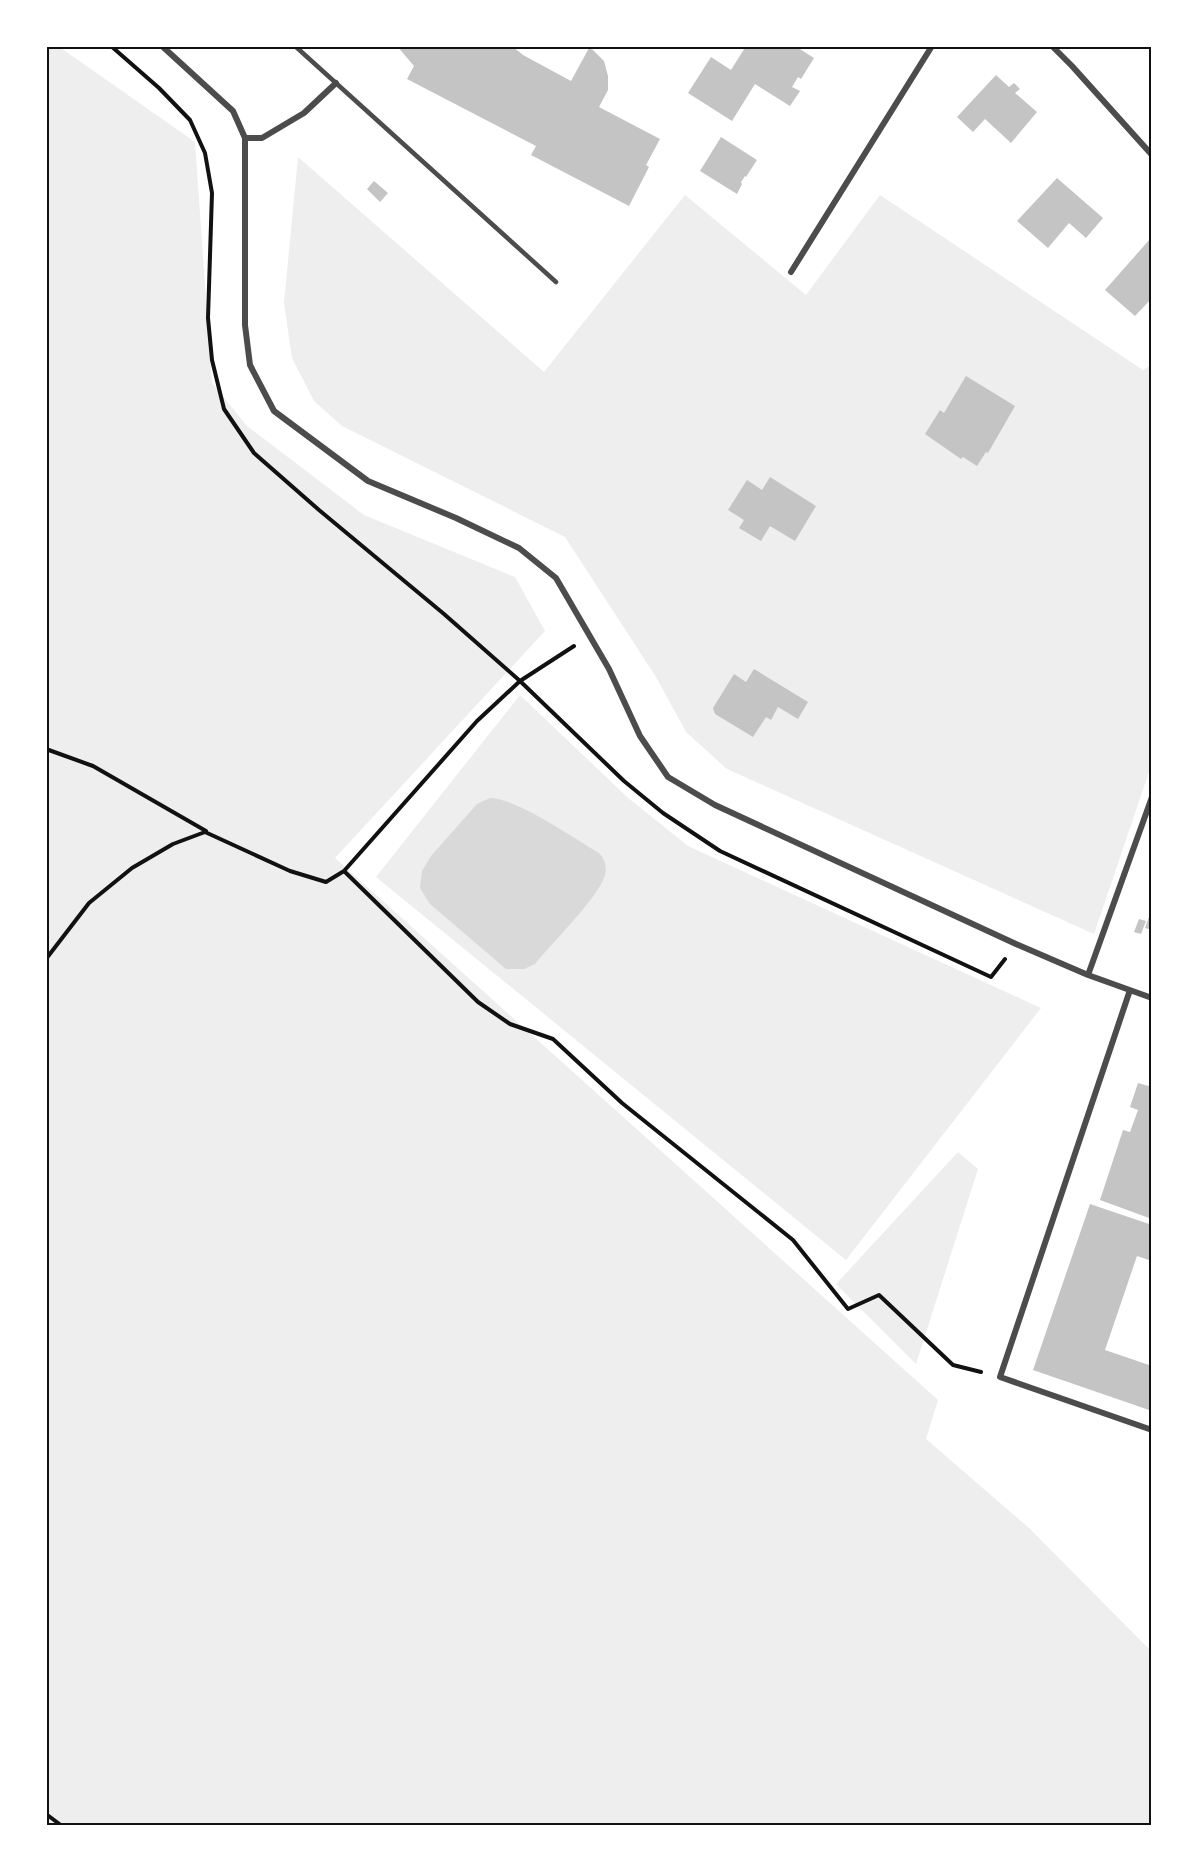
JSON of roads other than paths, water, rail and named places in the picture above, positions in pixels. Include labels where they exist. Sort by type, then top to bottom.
[{"type":"street","points":[[162,46],[233,111],[244,138],[245,325],[250,365],[274,411],[368,481],[456,518],[519,548],[556,578],[609,669],[640,736],[668,777],[715,805],[1016,944],[1088,975],[1152,998]]},
{"type":"street","points":[[791,272],[932,46]]},
{"type":"street","points":[[1052,46],[1152,155]]},
{"type":"street","points":[[244,138],[262,138],[304,113],[336,83]]},
{"type":"street","points":[[1088,975],[1152,797]]},
{"type":"street","points":[[1130,990],[1000,1377],[1152,1430]]},
{"type":"lane","points":[[295,46],[556,282]]}]
